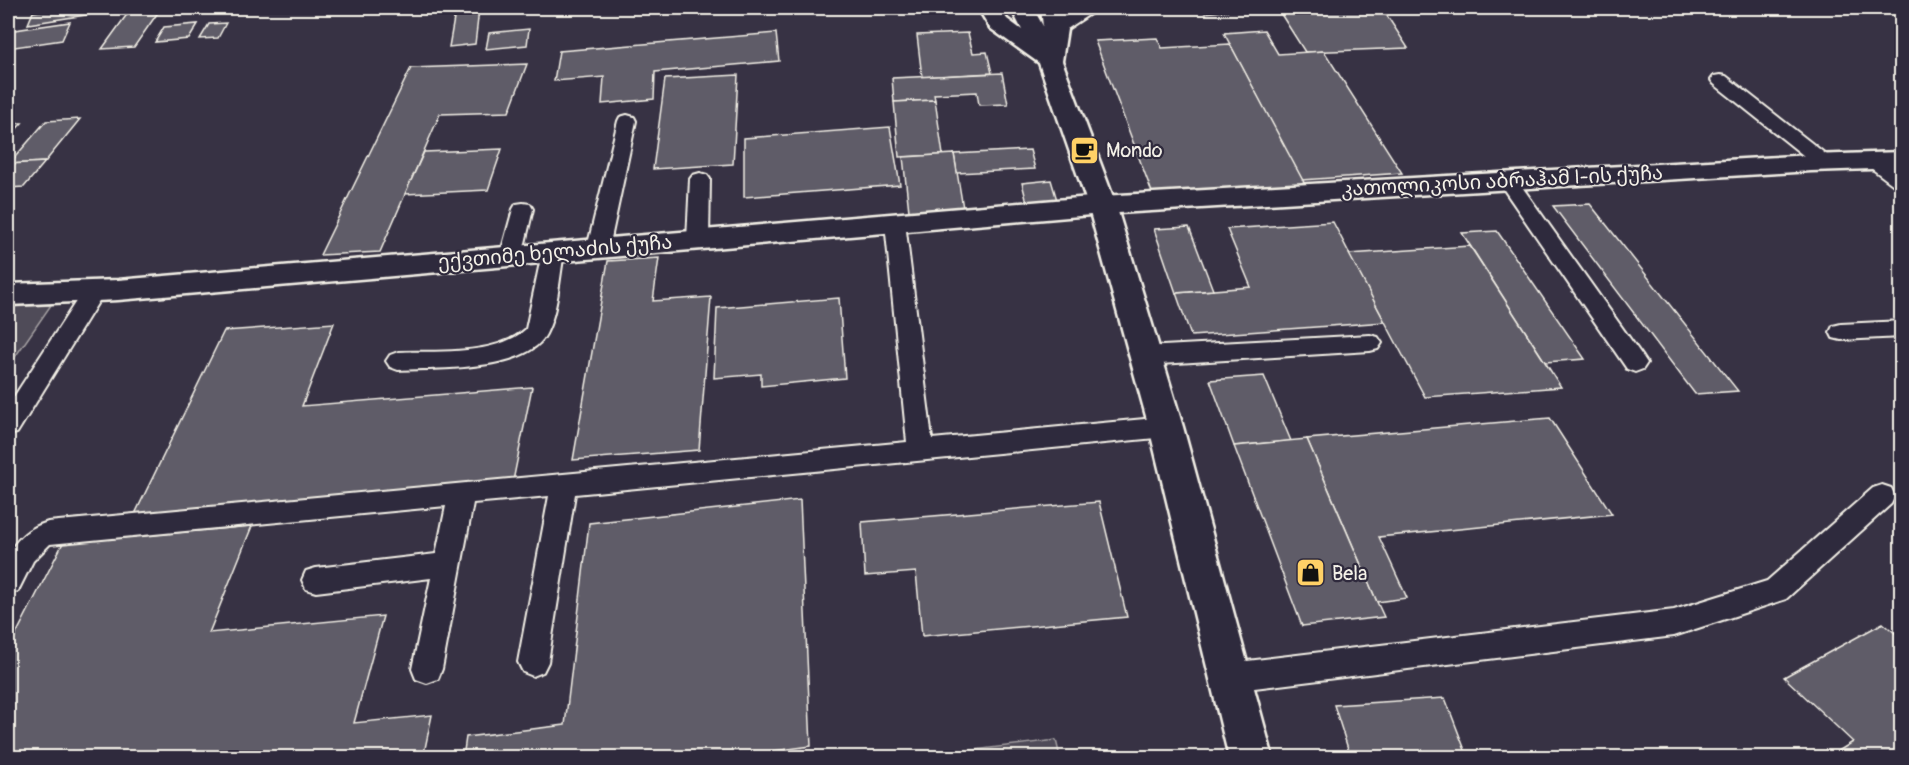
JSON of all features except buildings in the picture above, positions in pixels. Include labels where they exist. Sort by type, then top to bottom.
[{"type":"street","points":[[988,8],[998,23],[1051,62]]},
{"type":"street","points":[[1022,8],[1051,62],[1102,205],[1166,428],[1251,758]]},
{"type":"street","points":[[1051,62],[1054,18]]},
{"type":"street","name":"კათოლიკოსი აბრაჰამ I-ის ქუჩა","points":[[1102,205],[1902,160]]},
{"type":"street","name":"ექვთიმე ხელაძის ქუჩა","points":[[8,295],[94,291],[1102,205]]},
{"type":"lane","points":[[1054,18],[1091,8]]},
{"type":"lane","points":[[1720,80],[1825,163]]},
{"type":"lane","points":[[598,248],[627,121]]},
{"type":"lane","points":[[1874,161],[1902,182]]},
{"type":"lane","points":[[698,240],[700,179]]},
{"type":"lane","points":[[1508,181],[1635,363]]},
{"type":"lane","points":[[511,256],[523,209]]},
{"type":"lane","points":[[895,223],[921,451]]},
{"type":"lane","points":[[398,361],[487,354],[510,350],[526,342],[537,332],[553,252]]},
{"type":"lane","points":[[8,426],[94,291]]},
{"type":"lane","points":[[1841,332],[1902,329]]},
{"type":"lane","points":[[1144,356],[1370,343]]},
{"type":"lane","points":[[8,582],[27,547],[40,535],[48,533],[1166,428]]},
{"type":"lane","points":[[533,662],[564,484]]},
{"type":"lane","points":[[427,669],[462,494]]},
{"type":"lane","points":[[1230,677],[1674,623],[1776,590],[1882,496]]},
{"type":"lane","points":[[316,580],[448,564]]},
{"type":"shaded area","points":[[51,305],[8,367],[8,307]]},
{"type":"shaded area","points":[[1056,740],[1060,757],[917,757]]},
{"type":"place","name":"Mondo","points":[[1085,150]]},
{"type":"place","name":"Bela","points":[[1311,573]]}]
